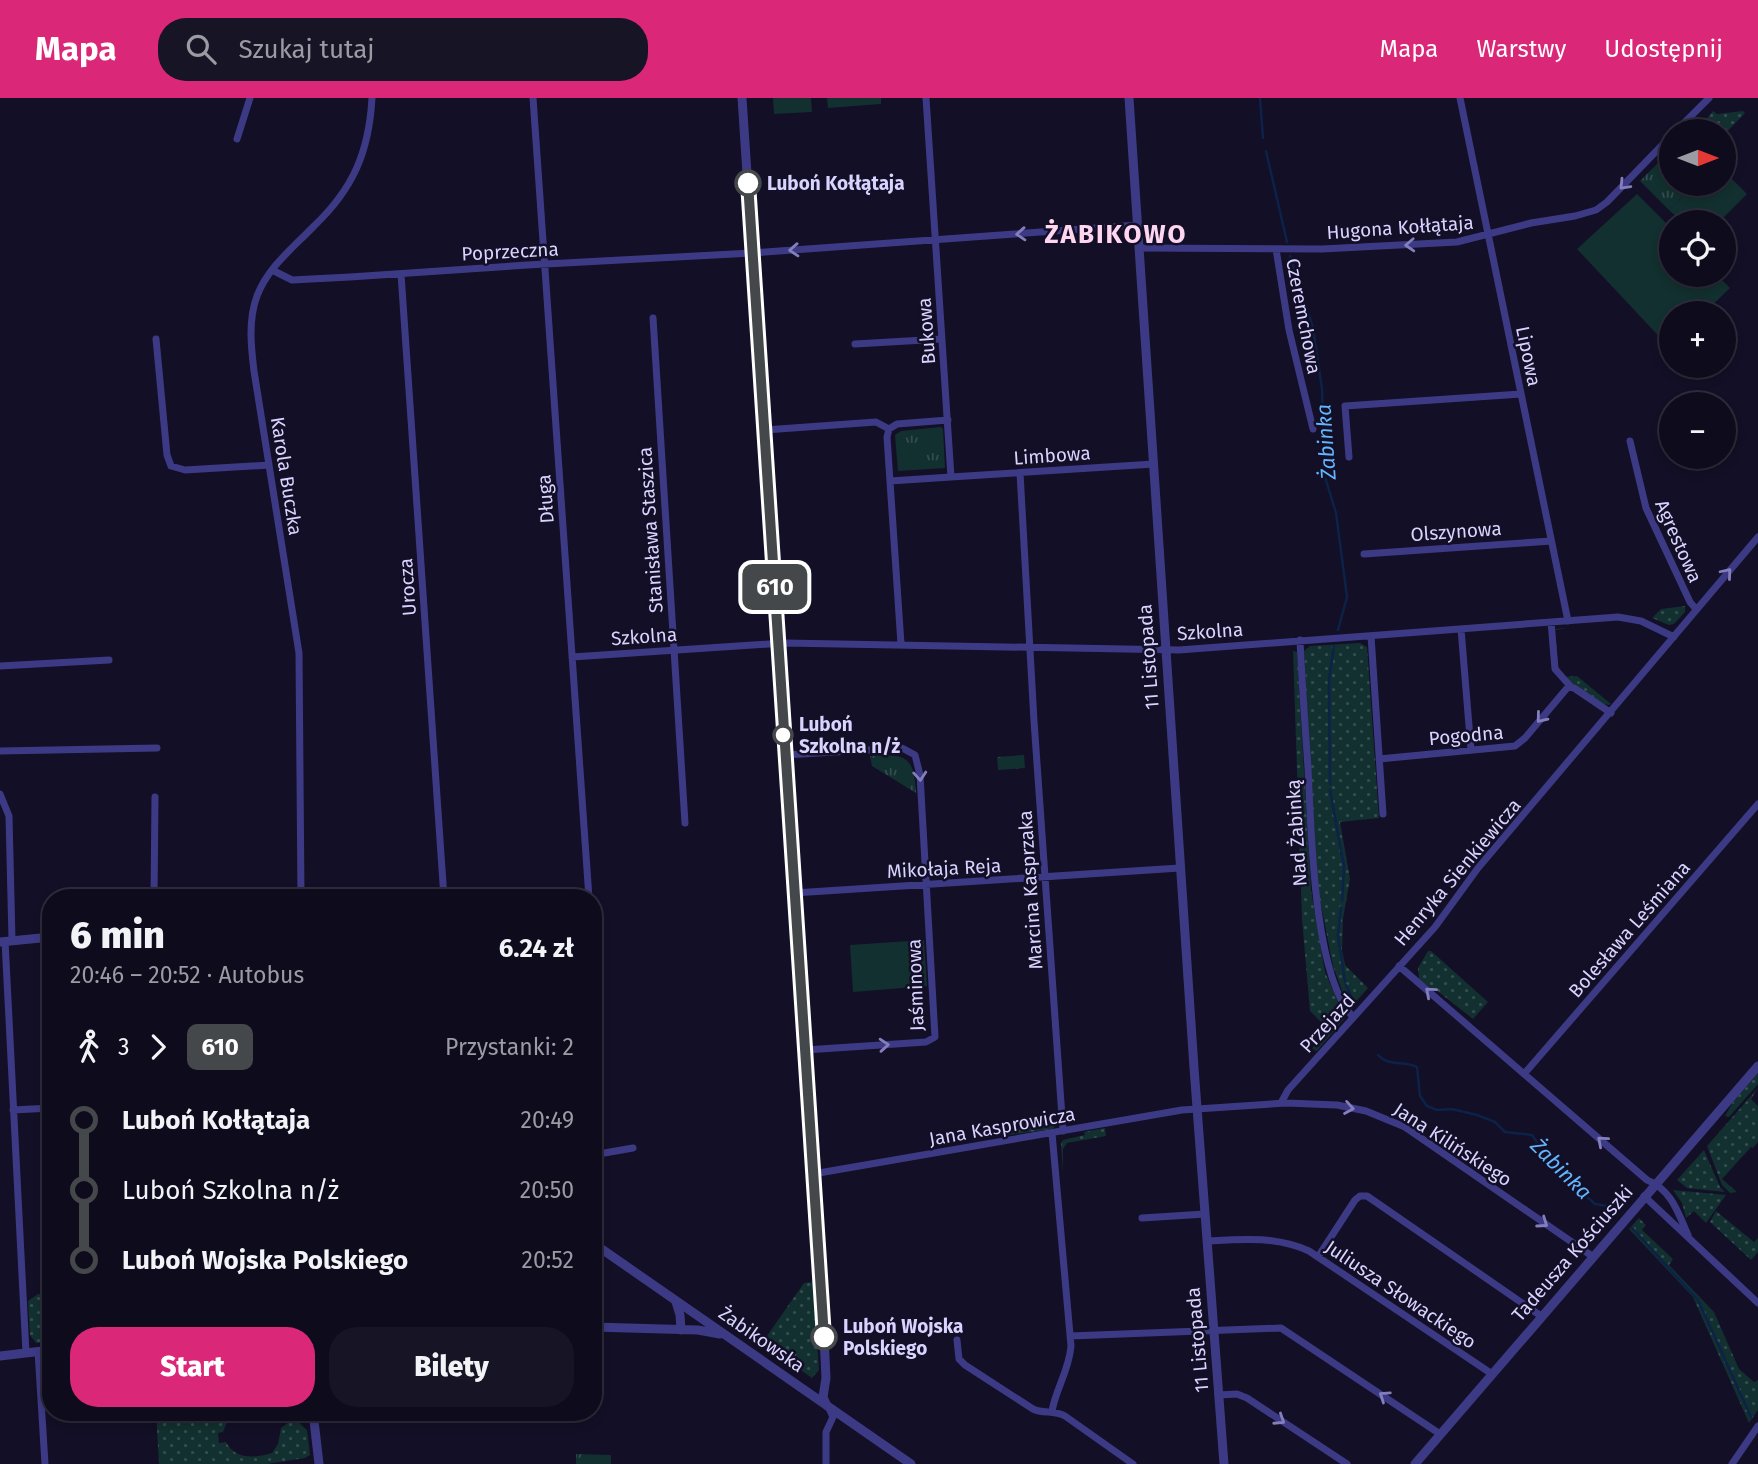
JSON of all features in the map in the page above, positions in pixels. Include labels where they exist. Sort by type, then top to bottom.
[{"type":"street","points":[[237,139],[250,98]]},
{"type":"street","name":"Karola Buczka","points":[[301,889],[299,653],[253,364],[251,333],[257,297],[272,270],[286,252],[329,211],[353,178],[368,139],[372,98]]},
{"type":"street","name":"Długa","points":[[533,98],[588,889]]},
{"type":"street","points":[[742,98],[826,1361],[823,1397],[833,1417],[826,1432],[826,1464]]},
{"type":"street","name":"Bukowa","points":[[926,98],[951,477]]},
{"type":"street","name":"11 Listopada","points":[[1129,98],[1180,868],[1224,1464]]},
{"type":"street","name":"Lipowa","points":[[1460,98],[1568,621]]},
{"type":"street","points":[[1688,119],[1709,98]]},
{"type":"street","name":"Hugona Kołłątaja","points":[[1140,248],[1423,245],[1464,241],[1531,223],[1596,210],[1659,148]]},
{"type":"street","points":[[752,253],[1138,226]]},
{"type":"street","name":"Czeremchowa","points":[[1276,248],[1289,330],[1313,429]]},
{"type":"street","name":"Poprzeczna","points":[[272,270],[292,280],[752,253]]},
{"type":"street","name":"Urocza","points":[[401,274],[443,889]]},
{"type":"street","name":"Stanisława Staszica","points":[[653,318],[685,823]]},
{"type":"street","points":[[156,339],[167,455],[171,466],[185,470],[269,466]]},
{"type":"street","points":[[855,344],[942,339]]},
{"type":"street","points":[[1349,457],[1345,406],[1521,394]]},
{"type":"street","points":[[901,644],[887,437],[889,429],[897,425],[948,420]]},
{"type":"street","points":[[765,430],[876,422],[889,429]]},
{"type":"street","name":"Agrestowa","points":[[1630,441],[1646,508],[1690,602],[1696,609]]},
{"type":"street","name":"Limbowa","points":[[951,477],[1154,464]]},
{"type":"street","name":"Marcina Kasprzaka","points":[[1020,473],[1063,1131]]},
{"type":"street","points":[[890,481],[951,477]]},
{"type":"street","points":[[1674,637],[1758,537]]},
{"type":"street","name":"Olszynowa","points":[[1364,554],[1551,541]]},
{"type":"street","name":"Szkolna","points":[[572,657],[778,643],[1165,649],[1629,618],[1651,625],[1674,637]]},
{"type":"street","points":[[1551,622],[1555,669],[1571,687],[1611,713]]},
{"type":"street","points":[[1461,629],[1471,750]]},
{"type":"street","points":[[1371,636],[1383,814]]},
{"type":"street","name":"Henryka Sienkiewicza","points":[[1674,637],[1478,868],[1435,927],[1399,966],[1647,1180],[1655,1183],[1671,1198],[1688,1235]]},
{"type":"street","name":"Nad Żabinką","points":[[1300,640],[1315,888],[1334,978],[1343,1004],[1353,1017]]},
{"type":"street","points":[[0,666],[109,660]]},
{"type":"street","name":"Pogodna","points":[[1379,759],[1518,744],[1565,689],[1571,687]]},
{"type":"street","points":[[0,751],[157,748]]},
{"type":"street","points":[[785,755],[902,748],[915,755],[919,764],[927,884]]},
{"type":"street","points":[[0,794],[9,816],[6,941],[26,1353]]},
{"type":"street","points":[[154,889],[155,797]]},
{"type":"street","name":"Bolesława Leśmiana","points":[[1524,1073],[1758,804]]},
{"type":"street","name":"Mikołaja Reja","points":[[794,893],[1180,868]]},
{"type":"street","name":"Jaśminowa","points":[[805,1050],[926,1042],[935,1037],[927,884]]},
{"type":"street","points":[[6,941],[42,938]]},
{"type":"street","name":"Przejazd","points":[[1281,1103],[1288,1090],[1399,966]]},
{"type":"street","name":"Tadeusza Kościuszki","points":[[1419,1463],[1440,1434],[1758,1066]]},
{"type":"street","name":"Jana Kilińskiego","points":[[1197,1108],[1281,1103],[1347,1107],[1394,1121],[1592,1256]]},
{"type":"street","points":[[13,1110],[42,1108]]},
{"type":"street","name":"Jana Kasprowicza","points":[[813,1174],[1197,1108]]},
{"type":"street","points":[[1052,1133],[1070,1336],[1068,1369],[1052,1411]]},
{"type":"street","points":[[602,1153],[633,1148]]},
{"type":"street","points":[[1318,1257],[1355,1200],[1360,1196],[1367,1196],[1541,1316]]},
{"type":"street","points":[[1644,1196],[1758,1303]]},
{"type":"street","points":[[1142,1218],[1205,1214]]},
{"type":"street","name":"Juliusza Słowackiego","points":[[1207,1241],[1268,1240],[1294,1245],[1318,1257],[1492,1374]]},
{"type":"street","name":"Żabikowska","points":[[602,1250],[911,1464]]},
{"type":"street","points":[[676,1300],[681,1330]]},
{"type":"street","points":[[602,1327],[710,1331],[728,1337]]},
{"type":"street","points":[[1070,1336],[1284,1329],[1440,1434]]},
{"type":"street","points":[[957,1340],[961,1363],[1033,1409],[1039,1412],[1052,1411],[1065,1416],[1133,1464]]},
{"type":"street","points":[[38,1351],[42,1416]]},
{"type":"street","points":[[0,1356],[42,1351]]},
{"type":"street","points":[[1219,1395],[1244,1396],[1347,1464]]},
{"type":"street","points":[[42,1421],[45,1464]]},
{"type":"street","points":[[314,1421],[319,1464]]},
{"type":"street","points":[[1732,1464],[1758,1426]]},
{"type":"green space","points":[[773,98],[811,98],[812,112],[774,114]]},
{"type":"green space","points":[[827,98],[881,98],[881,104],[828,108]]},
{"type":"green space","points":[[1713,111],[1717,114],[1745,113],[1736,122],[1736,119],[1706,119]]},
{"type":"green space","points":[[1659,162],[1659,196],[1683,196],[1669,210],[1640,181]]},
{"type":"green space","points":[[1736,183],[1747,194],[1731,210],[1669,210],[1683,196],[1736,196]]},
{"type":"green space","points":[[1637,194],[1659,216],[1659,287],[1730,288],[1716,301],[1659,301],[1659,336],[1577,249]]},
{"type":"green space","points":[[941,427],[945,468],[898,471],[895,435],[901,431]]},
{"type":"green space","points":[[1685,606],[1685,612],[1674,624],[1669,625],[1652,618],[1661,609]]},
{"type":"green space","points":[[1555,631],[1558,666],[1564,677],[1577,676],[1611,704],[1603,704],[1561,675],[1557,669]]},
{"type":"green space","points":[[1360,643],[1367,647],[1379,818],[1340,822],[1350,879],[1343,919],[1342,950],[1345,965],[1368,988],[1351,1007],[1346,1001],[1333,966],[1317,885],[1304,651],[1310,646]]},
{"type":"green space","points":[[1293,651],[1297,652],[1311,890],[1325,972],[1345,1018],[1317,1051],[1312,1049],[1329,1030],[1310,1011],[1302,919]]},
{"type":"green space","points":[[892,755],[906,760],[913,771],[916,793],[872,766],[870,756]]},
{"type":"green space","points":[[1024,755],[1025,768],[998,770],[997,757]]},
{"type":"green space","points":[[924,940],[927,986],[853,992],[850,945]]},
{"type":"green space","points":[[1428,951],[1488,1002],[1473,1019],[1419,979],[1418,968]]},
{"type":"green space","points":[[1758,1073],[1758,1084],[1729,1117],[1725,1116],[1733,1102]]},
{"type":"green space","points":[[1758,1088],[1751,1099],[1758,1106],[1758,1142],[1722,1179],[1737,1192],[1730,1193],[1722,1185],[1707,1146]]},
{"type":"green space","points":[[1054,1123],[1056,1126],[1052,1129],[1002,1136],[1001,1132]]},
{"type":"green space","points":[[1105,1128],[1106,1136],[1067,1143],[1063,1149],[1063,1173],[1061,1143],[1063,1140]]},
{"type":"green space","points":[[1704,1150],[1720,1187],[1725,1192],[1687,1188],[1677,1180]]},
{"type":"green space","points":[[1673,1190],[1726,1195],[1706,1223],[1694,1211],[1686,1218],[1682,1203]]},
{"type":"green space","points":[[1716,1211],[1754,1242],[1758,1238],[1758,1252],[1751,1260],[1710,1222]]},
{"type":"green space","points":[[1639,1218],[1646,1225],[1642,1230],[1673,1259],[1669,1265],[1714,1312],[1739,1369],[1754,1382],[1758,1380],[1758,1410],[1749,1423],[1693,1297],[1629,1229]]},
{"type":"green space","points":[[813,1282],[819,1370],[812,1378],[762,1343],[804,1283]]},
{"type":"green space","points":[[42,1294],[42,1343],[36,1343],[30,1335],[28,1301]]},
{"type":"green space","points":[[157,1421],[227,1422],[223,1432],[218,1433],[219,1443],[226,1442],[235,1452],[246,1456],[272,1453],[278,1444],[281,1428],[289,1422],[297,1421],[307,1430],[310,1455],[305,1458],[267,1464],[159,1464]]},
{"type":"green space","points":[[576,1454],[611,1455],[611,1464],[576,1464]]},
{"type":"waterway","name":"Żabinka","points":[[1260,98],[1263,138]]},
{"type":"waterway","name":"Żabinka","points":[[1266,151],[1287,242]]},
{"type":"waterway","name":"Żabinka","points":[[1290,256],[1313,328],[1322,389],[1325,477],[1336,513],[1347,597],[1338,630]]},
{"type":"waterway","name":"Żabinka","points":[[1330,784],[1329,680],[1334,646]]},
{"type":"waterway","name":"Żabinka","points":[[1330,790],[1344,867],[1342,901]]},
{"type":"waterway","name":"Żabinka","points":[[1341,907],[1338,935],[1345,982]]},
{"type":"waterway","name":"Żabinka","points":[[1346,985],[1354,1002]]},
{"type":"waterway","name":"Żabinka","points":[[1378,1055],[1387,1061],[1417,1067],[1420,1096],[1427,1106],[1437,1110],[1452,1109],[1477,1115],[1495,1122],[1505,1132],[1532,1135],[1543,1151],[1560,1162],[1573,1184],[1595,1204],[1607,1206],[1614,1211]]},
{"type":"waterway","name":"Żabinka","points":[[1632,1228],[1698,1300],[1751,1417]]},
{"type":"bus line","name":"610","points":[[748,183],[824,1337]]},
{"type":"place","name":"Luboń Kołłątaja","points":[[748,183]]},
{"type":"place","name":"Luboń Szkolna n/ż","points":[[783,735]]},
{"type":"place","name":"Luboń Wojska Polskiego","points":[[824,1337]]},
{"type":"district","name":"ŻABIKOWO","points":[[1116,234]]}]
